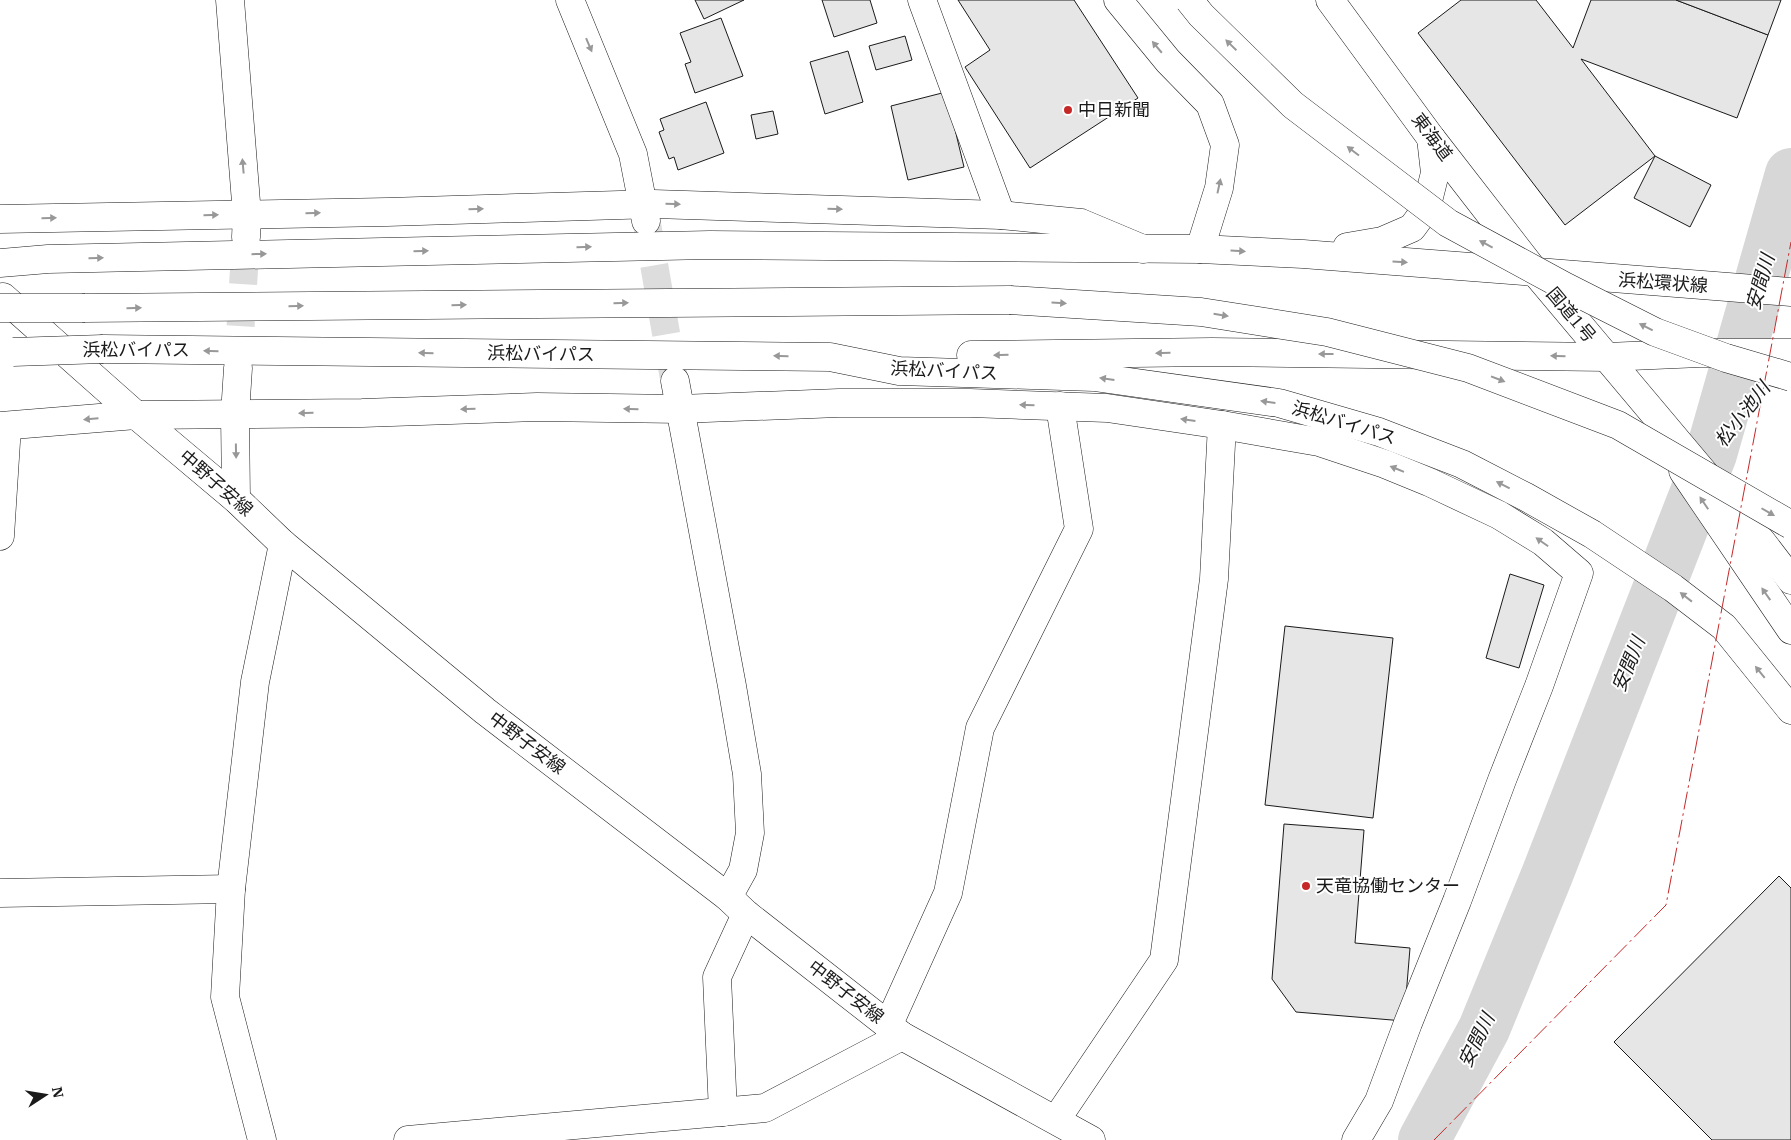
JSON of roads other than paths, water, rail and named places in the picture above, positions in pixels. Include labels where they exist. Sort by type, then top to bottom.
[{"type":"main road","points":[[230,0],[246,226]]},
{"type":"main road","points":[[570,0],[633,154],[645,214]]},
{"type":"main road","points":[[922,0],[1000,215]]},
{"type":"main road","points":[[1118,0],[1168,61],[1210,104],[1225,145],[1219,188],[1200,249]]},
{"type":"main road","points":[[1189,0],[1201,15],[1293,105],[1448,223],[1566,287],[1655,332],[1726,358],[1791,377]]},
{"type":"main road","name":"東海道","points":[[1330,0],[1432,138],[1535,272]]},
{"type":"main road","points":[[0,263],[48,259],[710,245],[1200,249],[1303,254],[1382,241],[1412,228],[1426,210],[1436,173],[1432,138]]},
{"type":"main road","points":[[0,219],[246,226],[645,214],[1000,215],[1080,223],[1142,249]]},
{"type":"main road","name":"浜松環状線","points":[[1303,254],[1791,292]]},
{"type":"main road","name":"国道1号","points":[[1535,272],[1607,357],[1751,550]]},
{"type":"main road","name":"中野子安線","points":[[0,295],[136,415],[236,499],[283,544],[485,711],[895,1031],[1091,1140]]},
{"type":"main road","points":[[0,308],[1010,300],[1200,312],[1327,332],[1468,368],[1618,425],[1791,525]]},
{"type":"main road","name":"浜松バイパス","points":[[7,352],[103,350],[830,357],[899,371],[1094,377],[1279,403],[1379,432],[1462,464],[1592,534],[1673,588],[1724,627],[1791,710]]},
{"type":"main road","points":[[830,357],[1212,352],[1607,357],[1700,353],[1791,353]]},
{"type":"main road","points":[[236,499],[235,414],[238,368]]},
{"type":"main road","points":[[675,381],[747,774],[750,833],[737,906],[717,977],[722,1112]]},
{"type":"main road","points":[[0,536],[3,426],[136,415],[537,407],[680,409],[839,403],[970,403],[1106,408],[1319,442],[1385,464],[1411,475],[1499,515],[1543,542],[1579,573],[1539,686],[1379,1101],[1356,1140]]},
{"type":"main road","points":[[408,1140],[517,1135],[765,1108],[895,1031],[948,893],[980,728],[1079,529],[1060,406]]},
{"type":"main road","points":[[1056,1120],[1164,960],[1214,578],[1222,425]]},
{"type":"main road","points":[[262,1140],[224,997],[231,889],[255,682],[283,544]]},
{"type":"main road","points":[[1751,550],[1791,580]]},
{"type":"main road","points":[[1751,550],[1791,630]]},
{"type":"main road","points":[[0,893],[231,889]]},
{"type":"waterway","name":"安間川","points":[[1424,1140],[1484,1029],[1547,875],[1711,454],[1791,174]]},
{"type":"tunnel","points":[[647,224],[674,379]]},
{"type":"tunnel","points":[[238,368],[246,237]]},
{"type":"place","name":"中日新聞","points":[[1068,110]]},
{"type":"place","name":"天竜協働センター","points":[[1306,886]]},
{"type":"water label","name":"松小池川","points":[[1742,414]]}]
